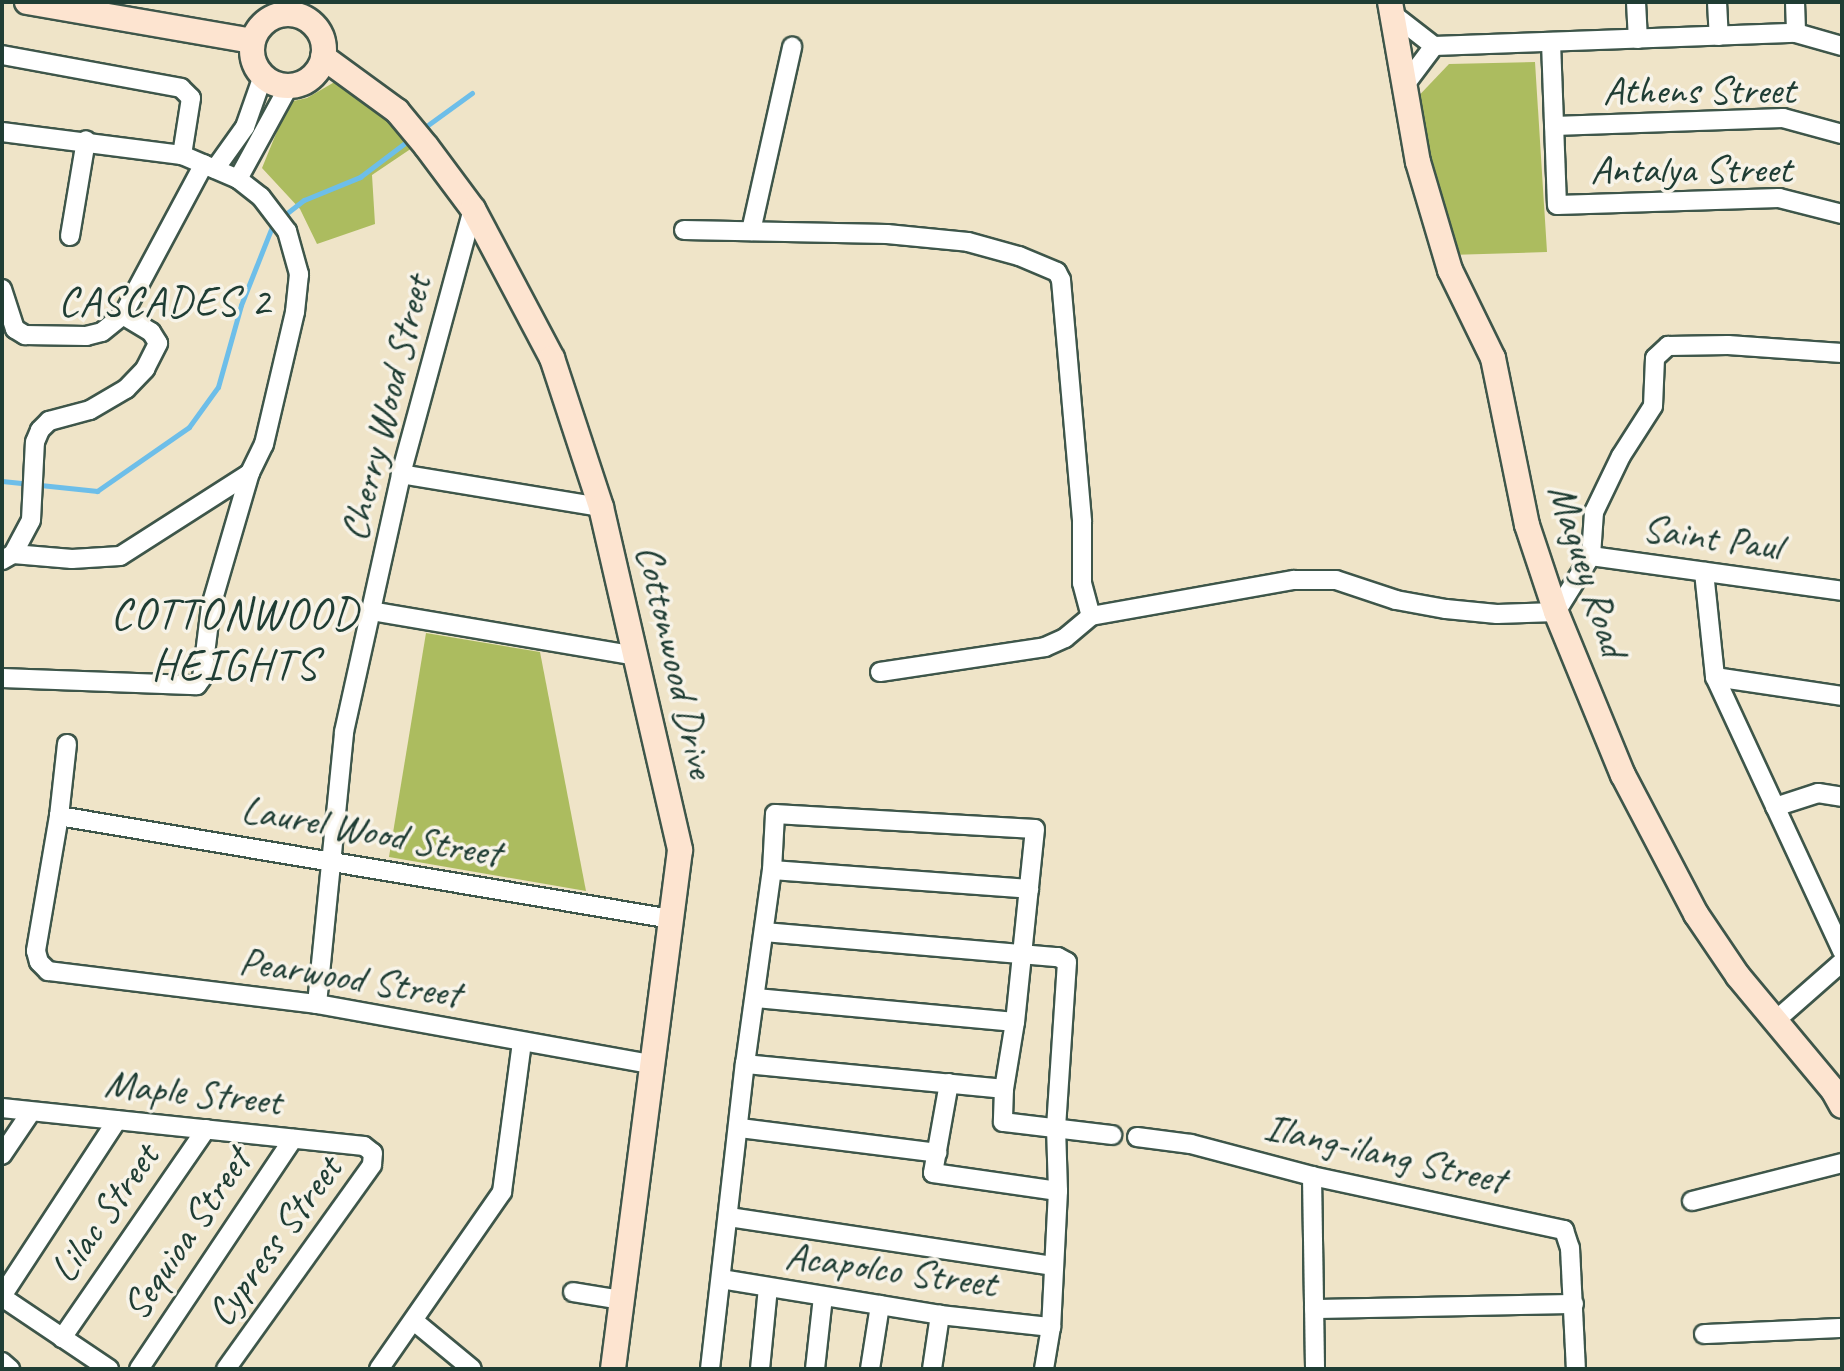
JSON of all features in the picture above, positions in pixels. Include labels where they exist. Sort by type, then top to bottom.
[{"type":"street","points":[[27,2],[252,41]]},
{"type":"street","points":[[1636,2],[1638,39]]},
{"type":"street","points":[[1717,2],[1719,36]]},
{"type":"street","points":[[1795,2],[1796,33]]},
{"type":"street","points":[[1392,9],[1440,46],[1796,33],[1842,46]]},
{"type":"street","name":"Maguey Road","points":[[1392,9],[1418,162],[1450,270],[1493,358],[1527,525],[1556,612],[1623,775],[1696,914],[1738,976],[1833,1090],[1842,1106]]},
{"type":"street","points":[[295,14],[308,20],[318,30],[323,57],[316,71],[304,82],[289,86],[263,76],[256,66],[252,41],[268,19],[295,14]]},
{"type":"street","name":"Antalya Street","points":[[1551,42],[1557,205],[1779,198],[1842,214]]},
{"type":"street","points":[[1404,86],[1440,46]]},
{"type":"street","points":[[751,231],[792,47]]},
{"type":"street","points":[[2,55],[181,88],[191,98],[182,155]]},
{"type":"street","name":"Cottonwood Drive","points":[[323,57],[397,111],[473,209],[552,358],[601,507],[680,850],[613,1369]]},
{"type":"street","points":[[2,289],[15,329],[25,335],[86,336],[102,332],[123,315],[210,166],[245,127],[263,76]]},
{"type":"street","points":[[238,179],[289,86]]},
{"type":"street","name":"Athens Street","points":[[1554,126],[1783,118],[1842,134]]},
{"type":"street","points":[[2,132],[86,140],[182,155],[238,179],[261,197],[287,231],[299,274],[295,312],[264,444],[250,473],[211,606],[202,678],[197,685],[2,678]]},
{"type":"street","points":[[70,236],[86,140]]},
{"type":"street","name":"Cherry Wood Street","points":[[317,1004],[344,732],[401,474],[473,209]]},
{"type":"street","points":[[684,230],[887,234],[968,242],[1044,265],[1059,274],[1082,522],[1082,583],[1091,616]]},
{"type":"street","points":[[8,557],[31,520],[35,442],[40,430],[49,421],[90,410],[126,389],[145,369],[158,343],[151,332],[123,315]]},
{"type":"street","points":[[1591,556],[1594,512],[1621,456],[1653,406],[1655,358],[1668,346],[1728,345],[1842,353]]},
{"type":"street","points":[[8,557],[72,559],[120,556],[250,473]]},
{"type":"street","points":[[401,474],[601,507]]},
{"type":"street","name":"Saint Paul","points":[[1556,612],[1591,556],[1842,591]]},
{"type":"street","points":[[1704,572],[1715,677],[1842,951]]},
{"type":"street","points":[[880,672],[1045,647],[1065,638],[1091,616],[1294,580],[1336,580],[1396,600],[1446,609],[1497,614],[1556,612]]},
{"type":"street","points":[[371,611],[637,656]]},
{"type":"street","points":[[1715,677],[1842,696]]},
{"type":"street","points":[[59,816],[67,744]]},
{"type":"street","points":[[1775,807],[1818,793],[1842,797]]},
{"type":"street","points":[[710,1369],[745,1064],[772,870],[775,814],[1035,829],[1015,1022],[1004,1089],[1003,1122],[1112,1135]]},
{"type":"street","name":"Laurel Wood Street","points":[[59,816],[671,919]]},
{"type":"street","name":"Pearwood Street","points":[[59,816],[36,951],[39,962],[48,971],[317,1004],[652,1064]]},
{"type":"street","points":[[772,870],[1029,889]]},
{"type":"street","points":[[764,932],[1061,957],[1069,967],[1056,1127],[1058,1191],[1051,1327],[1044,1369]]},
{"type":"street","points":[[1775,1021],[1842,962]]},
{"type":"street","points":[[756,998],[1015,1022]]},
{"type":"street","points":[[379,1369],[502,1192],[522,1043]]},
{"type":"street","points":[[745,1064],[1004,1089]]},
{"type":"street","points":[[949,1083],[933,1173],[1058,1191]]},
{"type":"street","name":"Maple Street","points":[[2,1108],[364,1146],[373,1153]]},
{"type":"street","points":[[2,1155],[31,1112]]},
{"type":"street","points":[[109,1369],[2,1296],[117,1120]]},
{"type":"street","points":[[740,1128],[937,1153]]},
{"type":"street","name":"Lilac Street","points":[[62,1338],[206,1129]]},
{"type":"street","name":"Ilang-ilang Street","points":[[1137,1137],[1191,1144],[1312,1176],[1564,1230],[1570,1248],[1574,1304]]},
{"type":"street","name":"Sequioa Street","points":[[139,1369],[293,1139]]},
{"type":"street","name":"Cypress Street","points":[[226,1369],[372,1165],[373,1153]]},
{"type":"street","points":[[1692,1201],[1842,1163]]},
{"type":"street","points":[[1312,1176],[1315,1369]]},
{"type":"street","points":[[729,1217],[1052,1266]]},
{"type":"street","name":"Acapolco Street","points":[[721,1279],[940,1315],[1051,1327]]},
{"type":"street","points":[[760,1369],[768,1288]]},
{"type":"street","points":[[573,1292],[622,1300]]},
{"type":"street","points":[[815,1369],[823,1296]]},
{"type":"street","points":[[1314,1309],[1574,1304],[1576,1369]]},
{"type":"street","points":[[870,1369],[880,1305]]},
{"type":"street","points":[[932,1369],[940,1315]]},
{"type":"street","points":[[414,1321],[472,1369]]},
{"type":"street","points":[[1704,1334],[1842,1328]]},
{"type":"street","points":[[2,1362],[10,1369]]},
{"type":"green space","points":[[1535,62],[1547,252],[1449,255],[1409,106],[1449,64]]},
{"type":"green space","points":[[338,80],[368,97],[415,146],[372,175],[375,224],[317,244],[300,209],[262,168],[289,102],[307,98]]},
{"type":"green space","points":[[426,633],[540,652],[586,891],[389,857]]},
{"type":"waterway","points":[[421,130],[472,93]]},
{"type":"waterway","points":[[2,481],[97,491],[189,427],[218,387],[241,305],[273,224],[304,200],[360,177],[410,139]]},
{"type":"district","name":"CASCADES 2","points":[[165,302]]},
{"type":"district","name":"COTTONWOOD HEIGHTS","points":[[235,640]]}]
